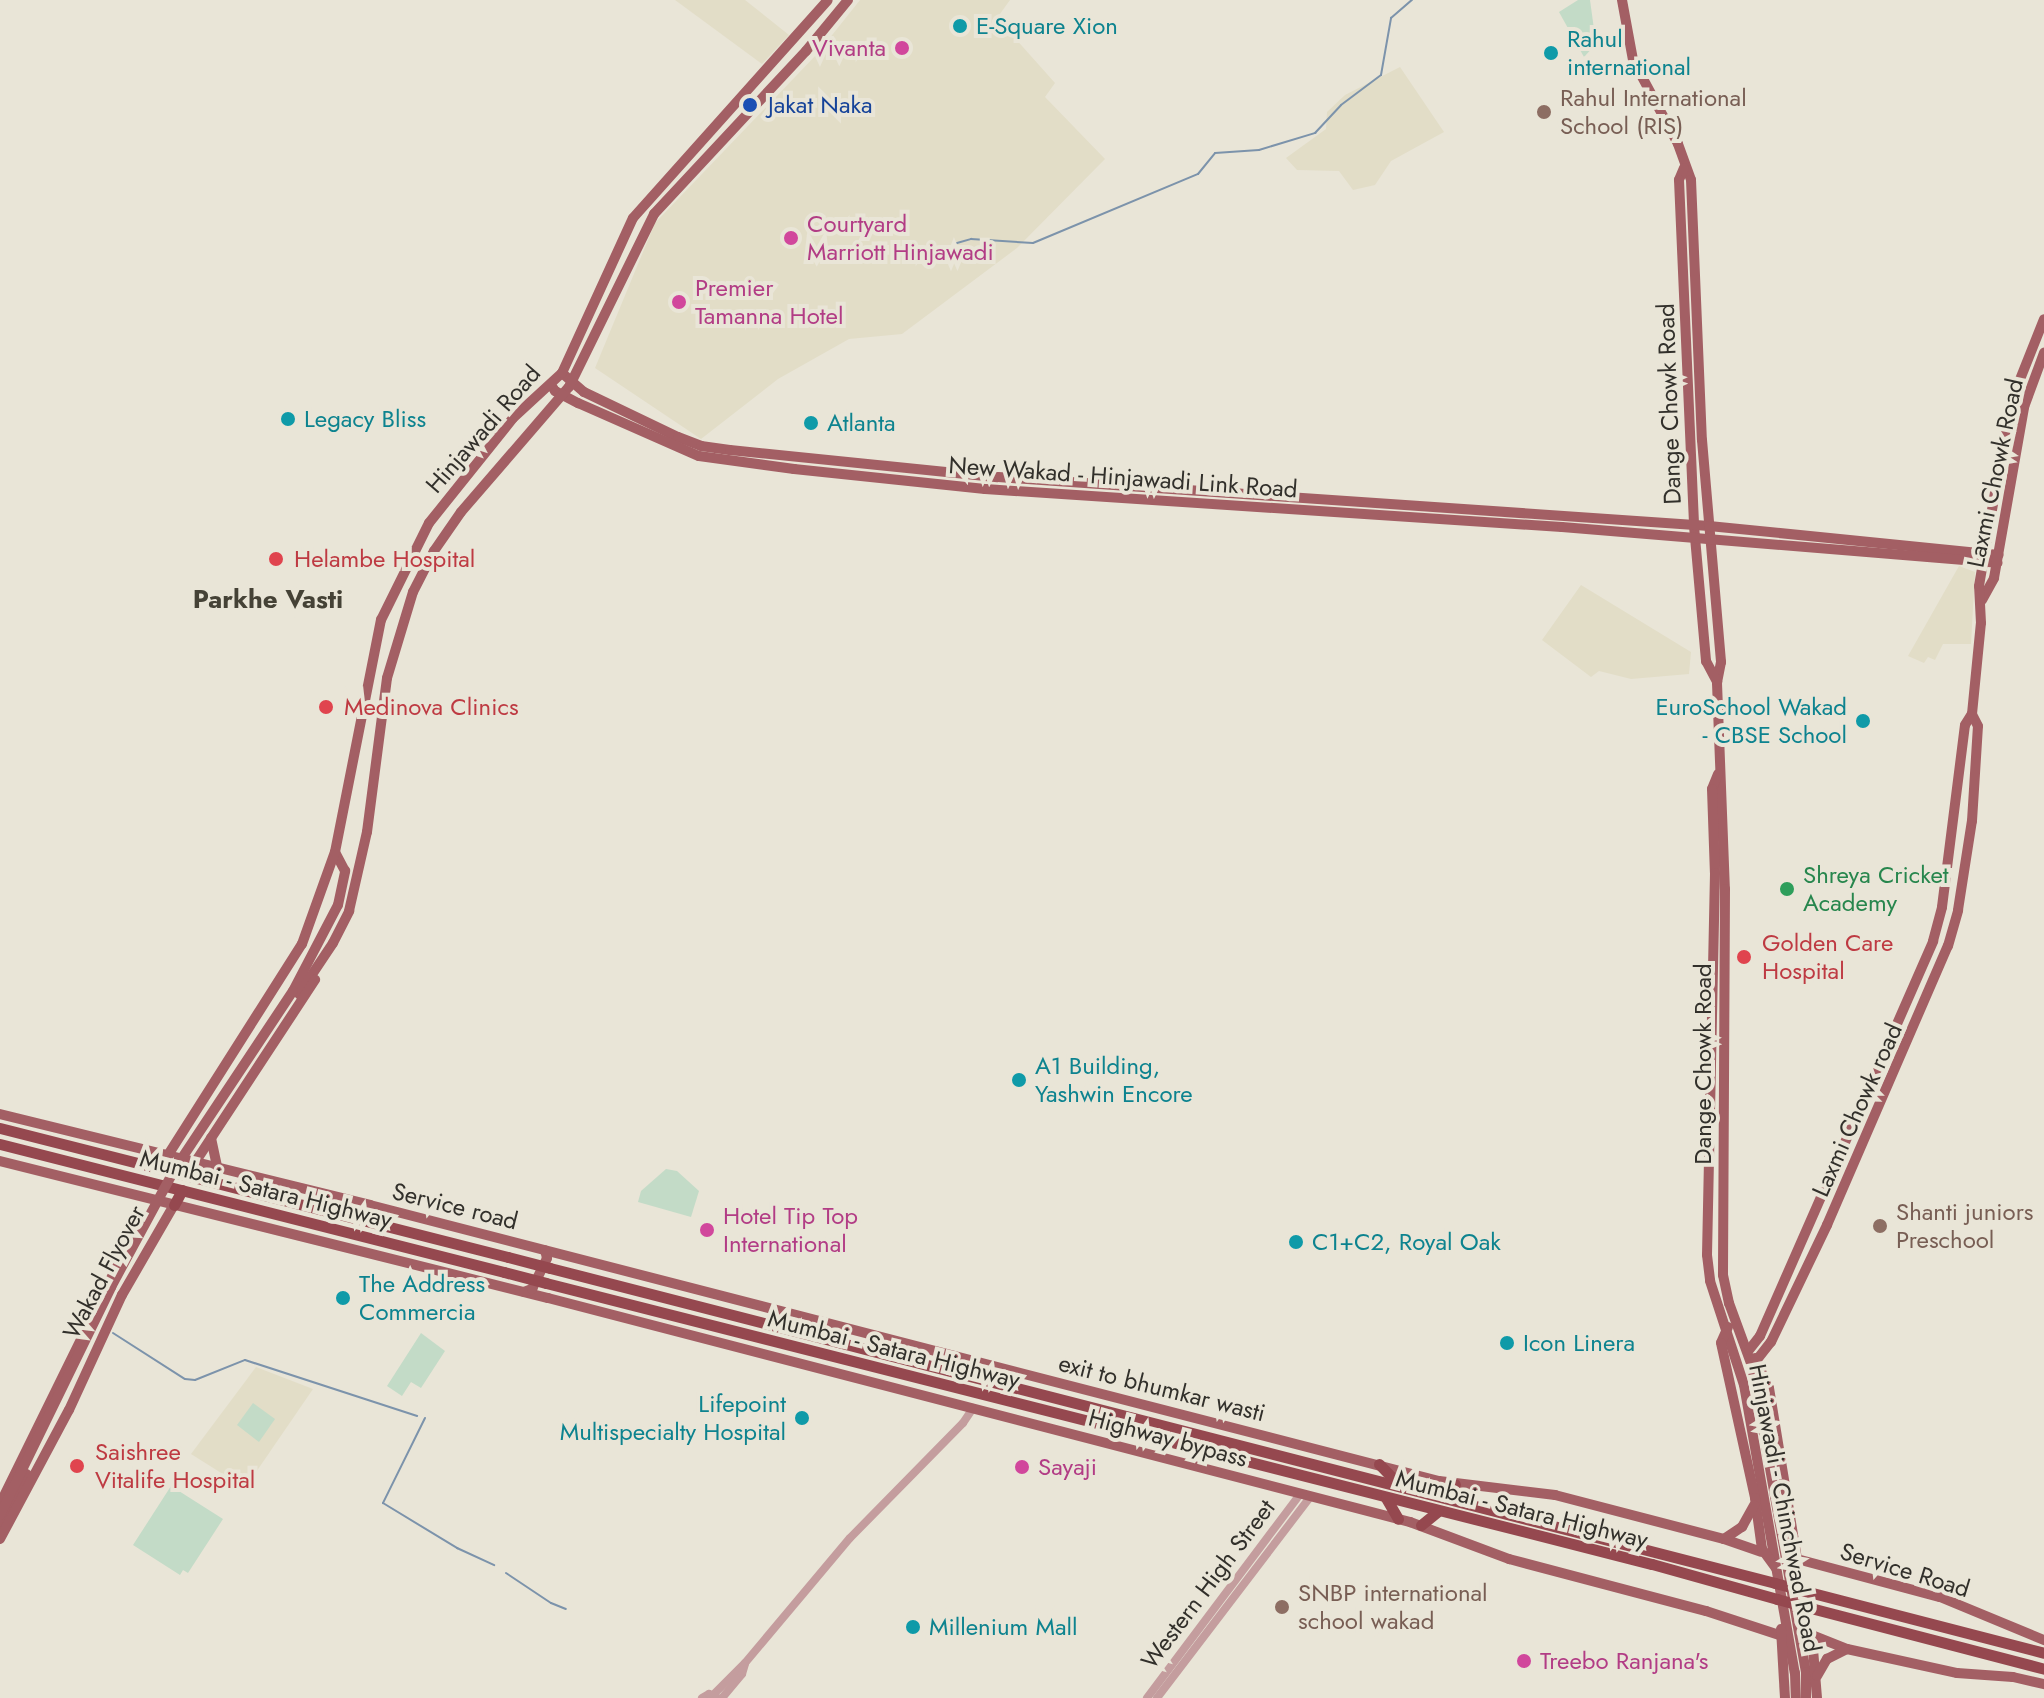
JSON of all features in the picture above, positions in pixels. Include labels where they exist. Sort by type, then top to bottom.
[{"type":"highway","name":"Mumbai - Satara Highway","points":[[0,1128],[1398,1485],[1781,1575],[1801,1590],[2044,1653]]},
{"type":"highway","name":"Mumbai - Satara Highway","points":[[0,1144],[1437,1512],[1652,1564],[2044,1669]]},
{"type":"highway","points":[[174,1205],[182,1190]]},
{"type":"highway","points":[[1379,1464],[1398,1485]]},
{"type":"highway","points":[[1434,1494],[1455,1484]]},
{"type":"highway","points":[[1386,1498],[1398,1519]]},
{"type":"highway","points":[[1421,1525],[1437,1512]]},
{"type":"main road","name":"Hinjawadi Road","points":[[319,966],[349,911],[362,863],[387,678],[413,592],[461,512],[561,393],[633,218],[828,0]]},
{"type":"main road","points":[[566,377],[654,214],[848,0]]},
{"type":"main road","name":"Dange Chowk Road","points":[[1622,0],[1633,60],[1678,144],[1684,168],[1691,180],[1694,526],[1706,661],[1717,683]]},
{"type":"main road","name":"Dange Chowk Road","points":[[1691,310],[1721,662],[1717,683],[1718,774],[1723,789],[1725,889],[1723,1255],[1732,1325]]},
{"type":"main road","name":"Laxmi Chowk Road","points":[[1982,600],[1979,586],[2011,402],[2044,319]]},
{"type":"main road","name":"Laxmi Chowk Road","points":[[1982,600],[1991,588],[1999,559],[2024,407],[2044,353]]},
{"type":"main road","name":"Hinjawadi Road","points":[[316,951],[345,882],[345,871],[335,852],[373,648],[396,585],[429,523],[455,488],[513,418],[551,385],[554,377],[566,377]]},
{"type":"main road","name":"New Wakad - Hinjawadi Link Road","points":[[566,377],[584,392],[701,446],[1182,496]]},
{"type":"main road","name":"New Wakad - Hinjawadi Link Road","points":[[551,385],[561,393],[699,456],[985,489],[1182,496],[1562,522],[1709,526],[1986,558]]},
{"type":"main road","name":"New Wakad - Hinjawadi Link Road","points":[[1562,522],[1710,540],[1986,558]]},
{"type":"main road","points":[[1986,558],[1999,559]]},
{"type":"main road","points":[[396,585],[413,592]]},
{"type":"main road","name":"Laxmi Chowk road","points":[[1749,1350],[1765,1324],[1933,941],[1942,907],[1965,725],[1972,714],[1982,600]]},
{"type":"main road","name":"Laxmi Chowk road","points":[[1755,1365],[1827,1225],[1948,946],[1958,910],[1972,821],[1978,726],[1972,714]]},
{"type":"main road","name":"Dange Chowk Road","points":[[1718,774],[1712,789],[1715,873],[1707,1255],[1710,1281],[1755,1365]]},
{"type":"main road","points":[[168,1155],[292,962],[335,852]]},
{"type":"main road","name":"Wakad Flyover","points":[[1,1524],[105,1309],[159,1210],[196,1146],[296,992],[316,951]]},
{"type":"main road","points":[[196,1161],[303,1003],[314,985],[319,966]]},
{"type":"main road","name":"Wakad Flyover","points":[[296,992],[319,966]]},
{"type":"main road","name":"Service road","points":[[0,1114],[545,1250]]},
{"type":"main road","points":[[211,1138],[217,1166]]},
{"type":"main road","points":[[0,1161],[524,1292]]},
{"type":"main road","points":[[0,1504],[105,1287],[146,1213],[148,1199]]},
{"type":"main road","points":[[0,1539],[69,1410],[122,1295],[174,1205]]},
{"type":"main road","points":[[524,1292],[521,1286],[536,1253],[545,1250]]},
{"type":"main road","name":"exit to bhumkar wasti","points":[[545,1250],[1455,1484],[1518,1488],[1555,1495],[1724,1539],[1761,1552]]},
{"type":"main road","points":[[1707,1255],[1723,1255]]},
{"type":"main road","points":[[105,1287],[122,1295]]},
{"type":"main road","name":"Highway bypass","points":[[524,1292],[1421,1525],[1501,1557],[1706,1611],[1779,1635]]},
{"type":"main road","points":[[1732,1325],[1721,1343],[1762,1549],[1781,1575],[1797,1559],[1769,1388],[1755,1365]]},
{"type":"main road","name":"Hinjawadi - Chinchwad Road","points":[[1732,1325],[1781,1575],[1799,1630],[1806,1698]]},
{"type":"main road","name":"Hinjawadi - Chinchwad Road","points":[[1755,1365],[1796,1698]]},
{"type":"main road","points":[[1724,1539],[1742,1527],[1755,1504]]},
{"type":"main road","name":"Service Road","points":[[1797,1559],[1940,1597],[2044,1640]]},
{"type":"main road","points":[[1785,1613],[1779,1635],[1785,1698]]},
{"type":"main road","points":[[1799,1630],[1847,1649],[1957,1673],[2013,1677],[2044,1684]]},
{"type":"main road","points":[[1812,1637],[1817,1698]]},
{"type":"main road","points":[[1816,1678],[1827,1659],[1847,1649]]},
{"type":"street","points":[[702,1698],[718,1697],[850,1538],[963,1423],[973,1408]]},
{"type":"street","name":"Western High Street","points":[[1147,1698],[1176,1666],[1305,1495]]},
{"type":"street","name":"Western High Street","points":[[1157,1698],[1176,1666]]},
{"type":"shaded area","points":[[675,0],[745,0],[789,35],[762,64]]},
{"type":"shaded area","points":[[860,0],[1010,0],[997,18],[1055,83],[1045,97],[1105,159],[1017,248],[902,334],[849,339],[778,379],[701,439],[595,368],[655,223],[817,54]]},
{"type":"shaded area","points":[[1400,67],[1444,132],[1391,161],[1375,185],[1353,190],[1339,171],[1297,170],[1286,158],[1326,129],[1327,112],[1345,95]]},
{"type":"shaded area","points":[[1959,566],[1975,572],[1971,644],[1943,644],[1935,660],[1928,657],[1924,663],[1908,656]]},
{"type":"shaded area","points":[[1581,585],[1691,652],[1689,674],[1631,679],[1599,671],[1591,677],[1542,640]]},
{"type":"shaded area","points":[[256,1367],[313,1389],[245,1488],[191,1454]]},
{"type":"green space","points":[[1578,0],[1590,0],[1596,44],[1584,57],[1559,12]]},
{"type":"green space","points":[[666,1169],[677,1171],[699,1191],[691,1217],[638,1202],[641,1191]]},
{"type":"green space","points":[[421,1333],[445,1351],[421,1388],[411,1382],[402,1396],[387,1386]]},
{"type":"green space","points":[[253,1403],[275,1419],[259,1442],[237,1425]]},
{"type":"green space","points":[[171,1486],[223,1519],[188,1573],[183,1570],[180,1575],[133,1545]]},
{"type":"waterway","points":[[957,243],[971,239],[1033,243],[1198,174],[1215,153],[1259,150],[1315,133],[1341,105],[1381,75],[1391,18],[1412,0]]},
{"type":"waterway","points":[[113,1333],[185,1379],[195,1380],[245,1360],[417,1416]]},
{"type":"waterway","points":[[425,1418],[383,1503],[457,1548],[494,1565]]},
{"type":"waterway","points":[[506,1573],[551,1603],[566,1609]]},
{"type":"place","name":"E-Square Xion","points":[[960,26]]},
{"type":"place","name":"Vivanta","points":[[902,48]]},
{"type":"place","name":"Rahul international","points":[[1551,53]]},
{"type":"place","name":"Jakat Naka","points":[[750,105]]},
{"type":"place","name":"Rahul International School (RIS)","points":[[1544,112]]},
{"type":"place","name":"Courtyard Marriott Hinjawadi","points":[[791,238]]},
{"type":"place","name":"Premier Tamanna Hotel","points":[[679,302]]},
{"type":"place","name":"Legacy Bliss","points":[[288,419]]},
{"type":"place","name":"Atlanta","points":[[811,423]]},
{"type":"place","name":"Helambe Hospital","points":[[276,559]]},
{"type":"place","name":"Medinova Clinics","points":[[326,707]]},
{"type":"place","name":"EuroSchool Wakad - CBSE School","points":[[1863,721]]},
{"type":"place","name":"Shreya Cricket Academy","points":[[1787,889]]},
{"type":"place","name":"Golden Care Hospital","points":[[1744,957]]},
{"type":"place","name":"A1 Building, Yashwin Encore","points":[[1019,1080]]},
{"type":"place","name":"Shanti juniors Preschool","points":[[1880,1226]]},
{"type":"place","name":"Hotel Tip Top International","points":[[707,1230]]},
{"type":"place","name":"C1+C2, Royal Oak","points":[[1296,1242]]},
{"type":"place","name":"The Address Commercia","points":[[343,1298]]},
{"type":"place","name":"Icon Linera","points":[[1507,1343]]},
{"type":"place","name":"Lifepoint Multispecialty Hospital","points":[[802,1418]]},
{"type":"place","name":"Saishree Vitalife Hospital","points":[[77,1466]]},
{"type":"place","name":"Sayaji","points":[[1022,1467]]},
{"type":"place","name":"SNBP international school wakad","points":[[1282,1607]]},
{"type":"place","name":"Millenium Mall","points":[[913,1627]]},
{"type":"place","name":"Treebo Ranjana's","points":[[1524,1661]]},
{"type":"district","name":"Parkhe Vasti","points":[[268,600]]}]
